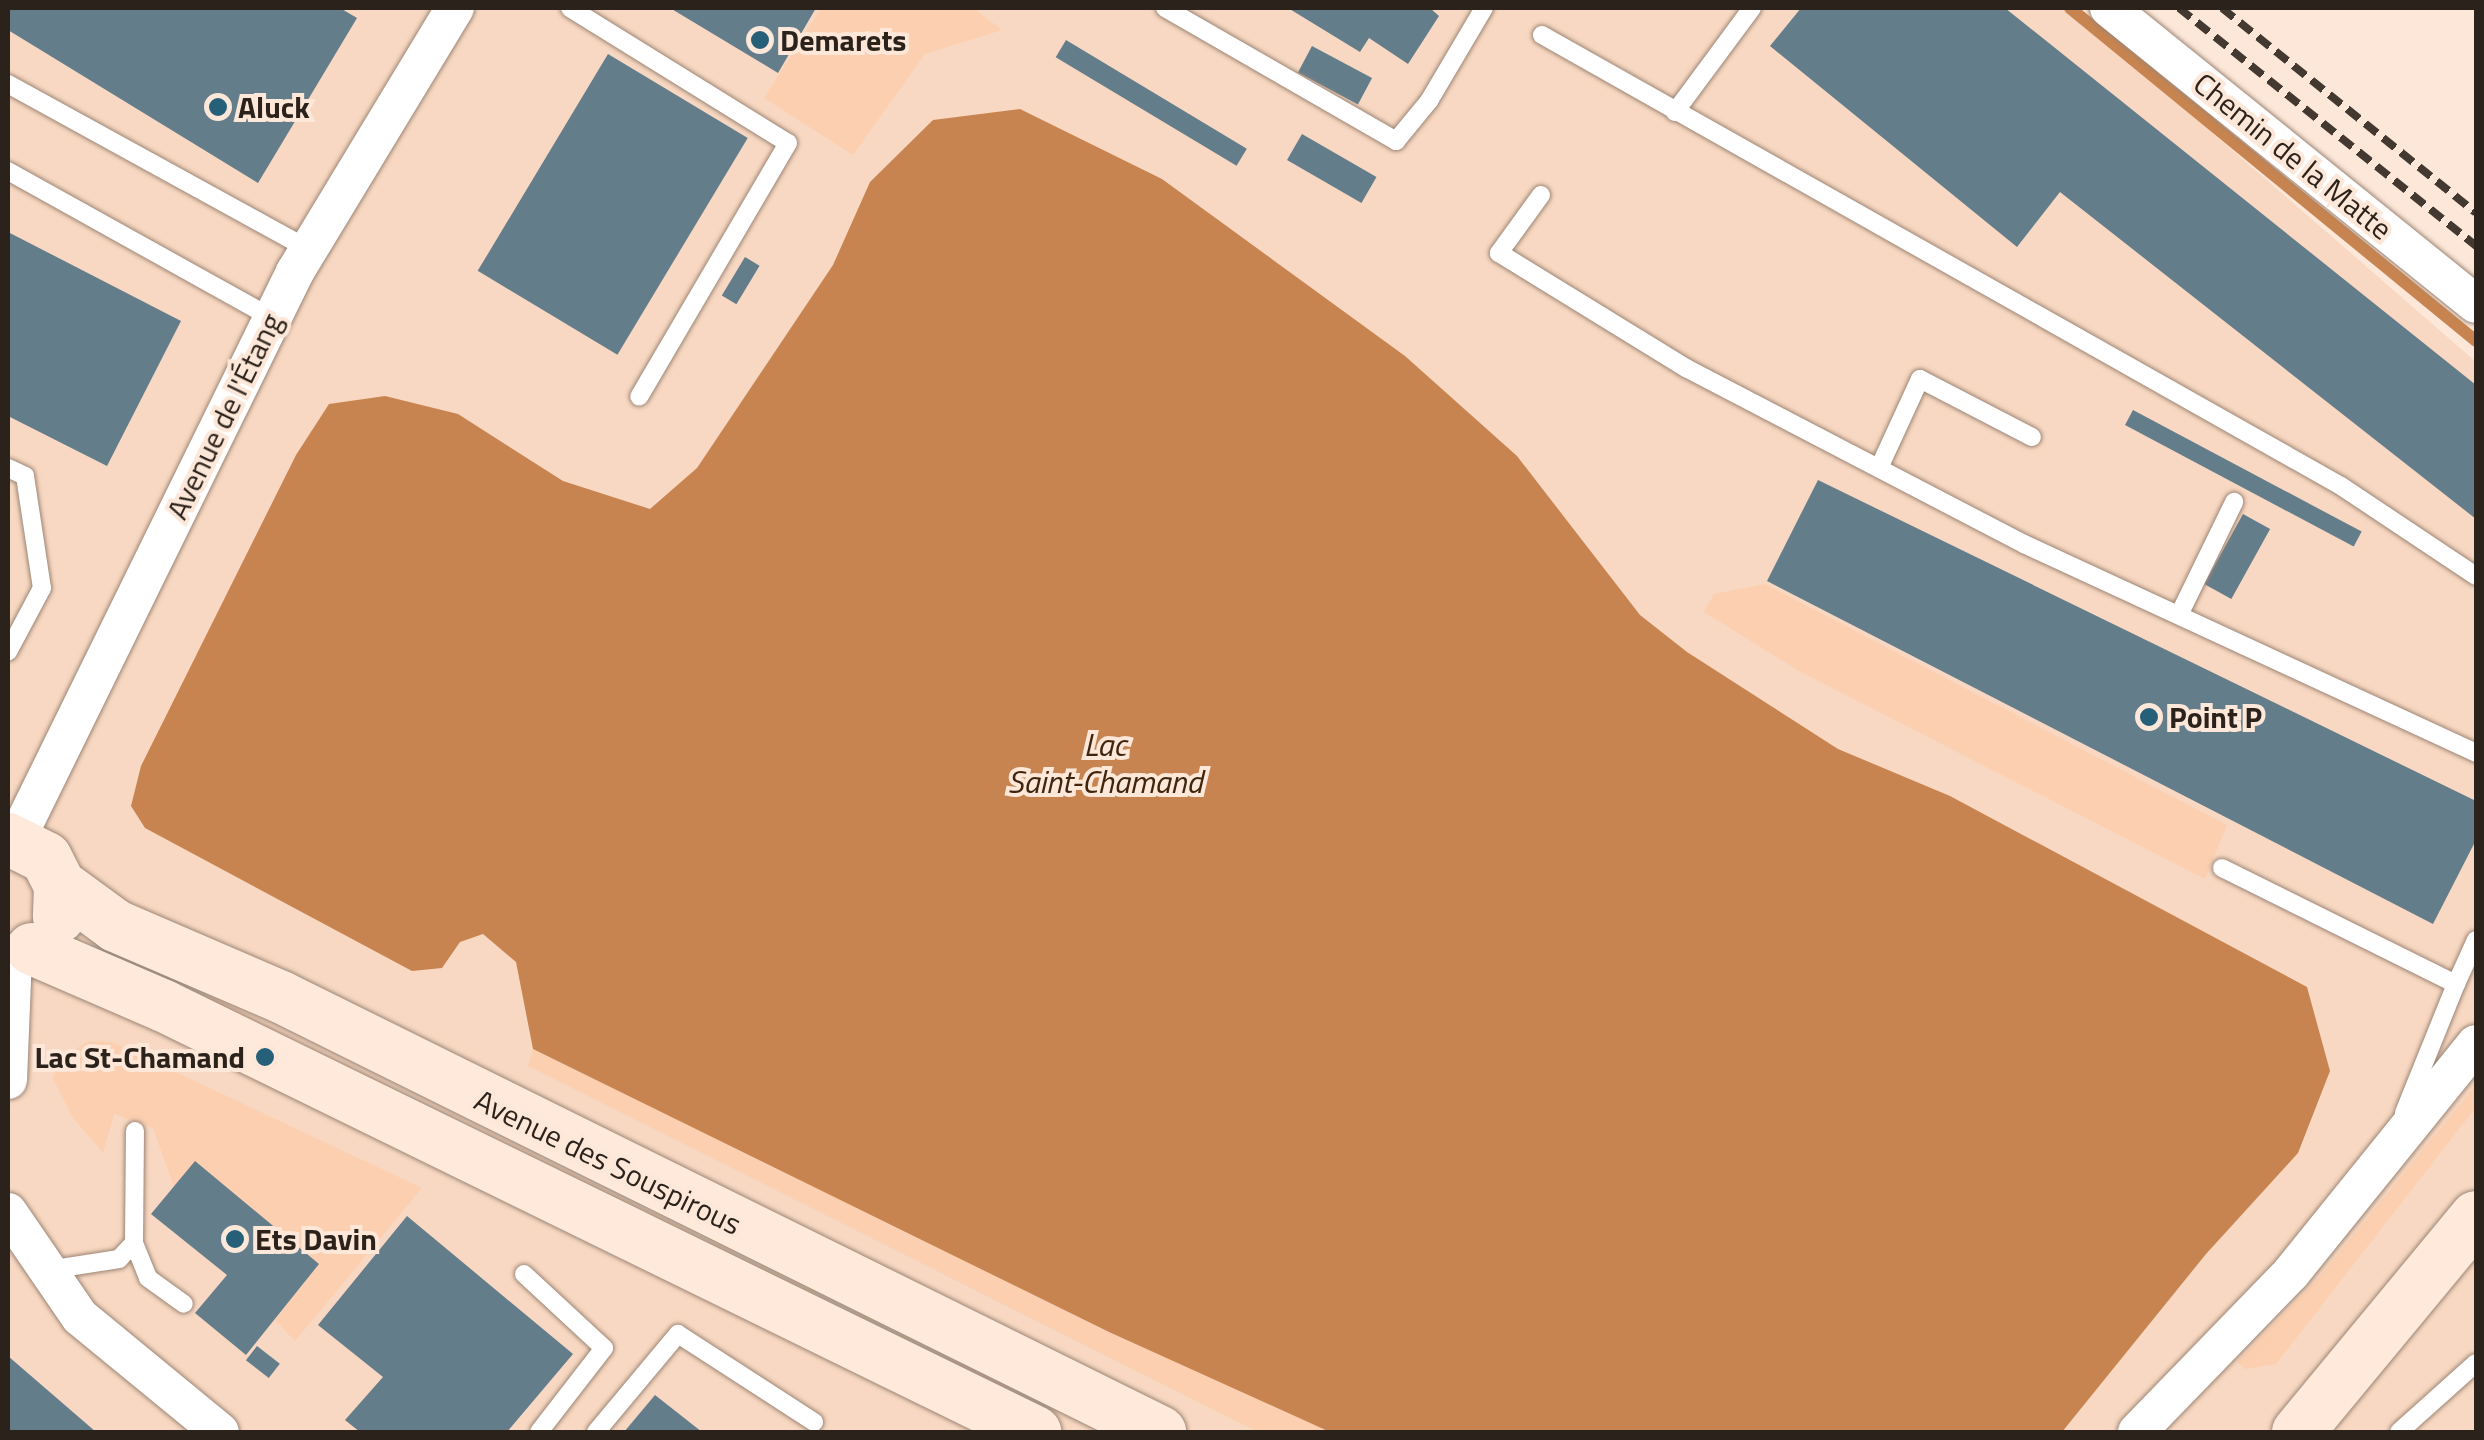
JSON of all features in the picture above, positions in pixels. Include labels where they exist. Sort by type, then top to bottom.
[{"type":"main road","name":"Avenue des Souspirous","points":[[12,838],[46,858],[60,885],[116,926],[281,997],[1160,1432]]},
{"type":"main road","points":[[17,951],[57,924],[60,885]]},
{"type":"main road","name":"Avenue des Souspirous","points":[[17,951],[164,1006],[1035,1432]]},
{"type":"main road","points":[[2298,1432],[2476,1218]]},
{"type":"street","name":"Chemin de la Matte","points":[[2109,8],[2476,304]]},
{"type":"street","name":"Avenue de l'Étang","points":[[12,838],[308,249],[443,12]]},
{"type":"street","points":[[8,1080],[17,951]]},
{"type":"street","points":[[2138,1432],[2291,1273],[2476,1044]]},
{"type":"street","points":[[8,1212],[80,1316],[220,1432]]},
{"type":"lane","points":[[570,8],[788,144],[639,397]]},
{"type":"lane","points":[[1165,8],[1396,141],[1429,101],[1484,8]]},
{"type":"lane","points":[[1675,112],[1752,8]]},
{"type":"lane","points":[[1542,36],[2341,486],[2476,576]]},
{"type":"lane","points":[[8,84],[308,249]]},
{"type":"lane","points":[[8,170],[272,318]]},
{"type":"lane","points":[[1541,195],[1499,253],[1686,368],[1878,468],[2179,615],[2476,753]]},
{"type":"lane","points":[[1878,468],[1920,379],[2032,437]]},
{"type":"lane","points":[[8,468],[26,476],[42,588],[8,652]]},
{"type":"lane","points":[[2179,615],[2234,502]]},
{"type":"lane","points":[[2222,868],[2456,984]]},
{"type":"lane","points":[[2390,1151],[2476,940]]},
{"type":"lane","points":[[135,1132],[134,1243],[148,1278],[184,1304]]},
{"type":"lane","points":[[48,1270],[119,1259],[134,1243]]},
{"type":"lane","points":[[524,1274],[604,1348],[538,1432]]},
{"type":"lane","points":[[596,1432],[678,1334],[814,1422]]},
{"type":"lane","points":[[2398,1432],[2476,1364]]},
{"type":"shaded area","points":[[8,8],[2069,8],[2476,362],[2476,1432],[8,1432]]},
{"type":"shaded area","points":[[821,8],[973,8],[1002,30],[925,54],[853,155],[764,98]]},
{"type":"shaded area","points":[[1765,584],[2227,825],[2205,879],[1799,671],[1704,612],[1714,594]]},
{"type":"shaded area","points":[[89,1041],[112,1042],[422,1188],[295,1341],[275,1320],[318,1265],[195,1162],[174,1187],[153,1128],[114,1114],[103,1153],[73,1118],[53,1079],[61,1058]]},
{"type":"shaded area","points":[[533,1049],[1109,1332],[1330,1432],[1258,1432],[528,1066]]},
{"type":"shaded area","points":[[2476,1085],[2476,1107],[2276,1364],[2245,1369],[2237,1362],[2321,1275]]},
{"type":"water","name":"Lac Saint-Chamand","points":[[1020,109],[1162,179],[1405,356],[1517,456],[1640,615],[1687,652],[1838,749],[1950,796],[2307,987],[2330,1071],[2298,1153],[2206,1254],[2062,1432],[1330,1432],[1109,1332],[533,1049],[516,962],[483,934],[460,942],[442,968],[412,971],[145,828],[131,806],[141,766],[296,455],[329,404],[385,396],[458,414],[563,481],[650,509],[697,468],[833,265],[870,182],[933,120]]},
{"type":"building","name":"Aluck","points":[[8,8],[340,8],[357,18],[258,183],[8,30]]},
{"type":"building","name":"Demarets","points":[[670,8],[816,8],[778,73]]},
{"type":"building","points":[[1288,8],[1430,8],[1439,16],[1408,64],[1369,38],[1360,52]]},
{"type":"building","points":[[1801,8],[2005,8],[2476,385],[2476,519],[2060,192],[2017,247],[1770,46]]},
{"type":"building","points":[[1066,40],[1247,149],[1237,166],[1056,57]]},
{"type":"building","points":[[1312,46],[1372,78],[1358,104],[1298,72]]},
{"type":"building","points":[[608,54],[748,138],[617,355],[478,271]]},
{"type":"building","points":[[1302,134],[1376,177],[1361,203],[1287,160]]},
{"type":"building","points":[[8,232],[181,321],[107,466],[8,416]]},
{"type":"building","points":[[745,257],[760,266],[736,304],[722,296]]},
{"type":"building","points":[[2133,410],[2362,532],[2354,547],[2125,425]]},
{"type":"building","points":[[1818,480],[2476,801],[2476,840],[2433,924],[1767,581]]},
{"type":"building","points":[[2243,514],[2270,529],[2231,599],[2204,584]]},
{"type":"building","name":"Ets Davin","points":[[195,1161],[319,1264],[246,1355],[195,1313],[227,1275],[151,1214]]},
{"type":"building","points":[[407,1216],[573,1354],[507,1432],[360,1432],[345,1420],[383,1377],[318,1325]]},
{"type":"building","points":[[257,1346],[280,1364],[269,1378],[246,1360]]},
{"type":"building","points":[[8,1356],[96,1432],[8,1432]]},
{"type":"building","points":[[655,1395],[702,1432],[624,1432]]},
{"type":"waterway","points":[[2070,8],[2476,341]]},
{"type":"railway","points":[[2179,8],[2476,246]]},
{"type":"railway","points":[[2222,8],[2476,213]]},
{"type":"place","name":"Demarets","points":[[760,40]]},
{"type":"place","name":"Aluck","points":[[218,107]]},
{"type":"place","name":"Point P","points":[[2149,717]]},
{"type":"place","name":"Lac St-Chamand","points":[[265,1057]]},
{"type":"place","name":"Ets Davin","points":[[235,1239]]}]
